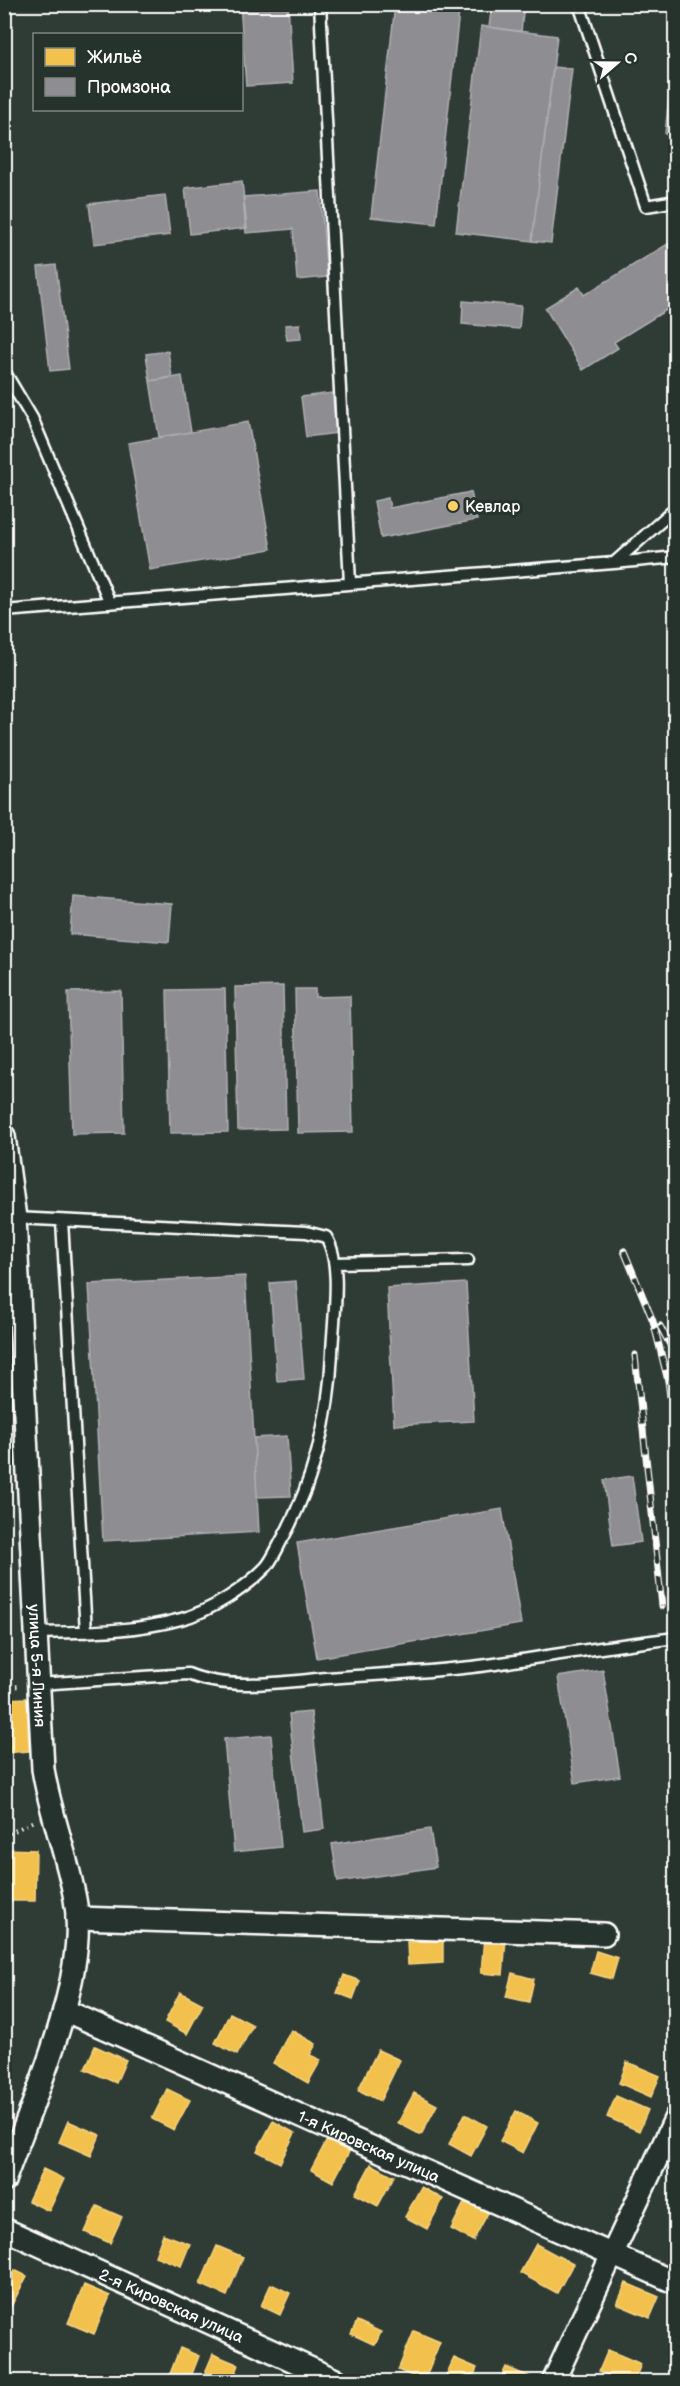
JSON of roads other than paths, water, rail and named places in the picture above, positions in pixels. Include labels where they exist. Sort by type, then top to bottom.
[{"type":"street","name":"улица 5-я Линия","points":[[4,1136],[15,1218],[43,1769],[51,1812],[75,1899],[77,1918],[74,1968],[64,2010],[4,2181]]},
{"type":"street","points":[[77,1918],[604,1934]]},
{"type":"street","name":"1-я Кировская улица","points":[[64,2010],[675,2283]]},
{"type":"street","points":[[553,2382],[675,2117]]},
{"type":"street","name":"2-я Кировская улица","points":[[4,2229],[340,2382]]},
{"type":"lane","points":[[320,4],[350,583]]},
{"type":"lane","points":[[579,4],[646,206],[675,201]]},
{"type":"lane","points":[[4,371],[32,418],[110,603]]},
{"type":"lane","points":[[614,563],[675,508]]},
{"type":"lane","points":[[4,611],[675,557]]},
{"type":"lane","points":[[15,1218],[318,1234],[326,1237],[333,1247],[335,1263],[331,1377],[325,1426],[311,1477],[292,1521],[267,1566],[236,1592],[184,1619],[148,1627],[36,1633]]},
{"type":"lane","points":[[62,1221],[86,1632]]},
{"type":"lane","points":[[335,1263],[468,1260]]},
{"type":"lane","points":[[39,1684],[188,1674],[207,1682],[278,1682],[325,1679],[494,1664],[573,1650],[675,1638]]},
{"type":"railway","points":[[624,1251],[653,1321],[668,1381],[676,1444]]},
{"type":"railway","points":[[660,1326],[676,1356]]},
{"type":"railway","points":[[635,1355],[662,1606]]},
{"type":"place","name":"Кевлар","points":[[453,506]]}]
